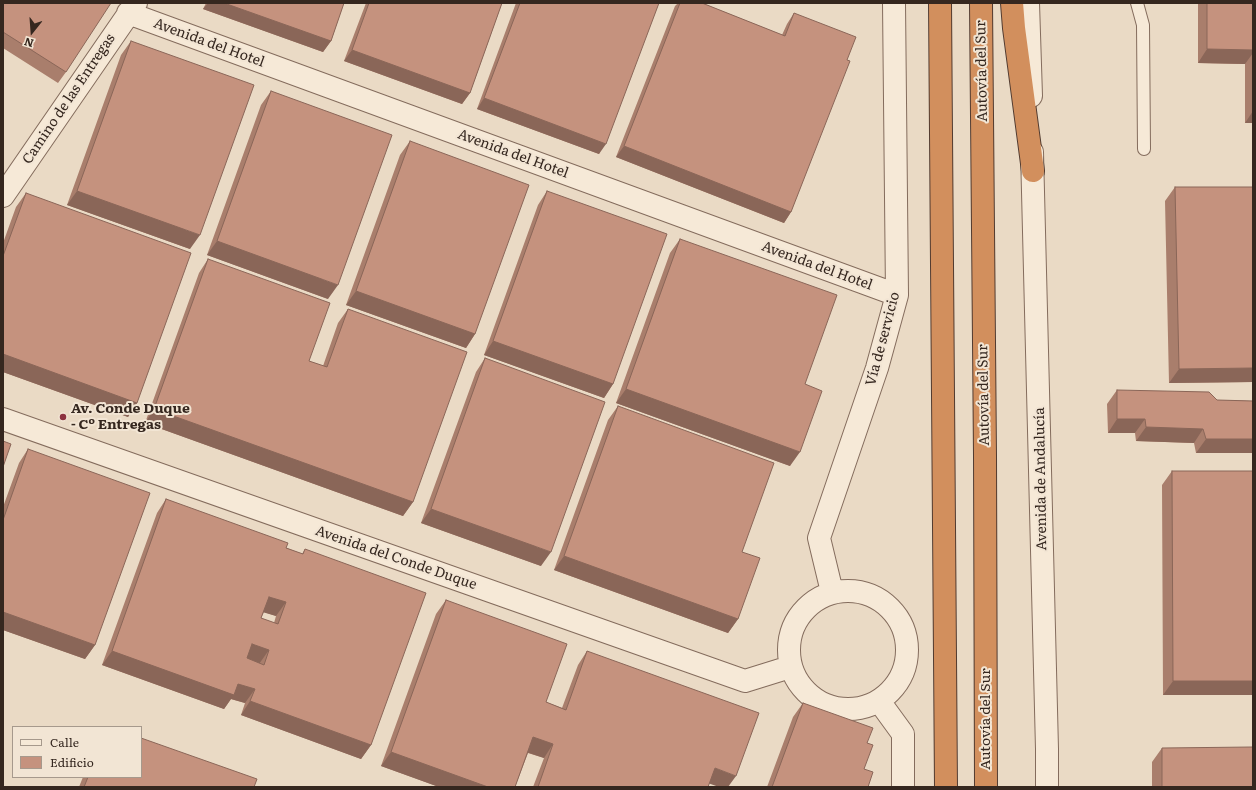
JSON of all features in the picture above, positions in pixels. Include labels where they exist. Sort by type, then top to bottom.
[{"type":"highway","points":[[940,3],[946,787]]},
{"type":"highway","name":"Autovía del Sur","points":[[981,3],[986,787]]},
{"type":"highway","points":[[1012,3],[1033,171]]},
{"type":"street","name":"Vía de servicio","points":[[832,592],[819,538],[877,368],[897,295],[894,3]]},
{"type":"street","points":[[1028,3],[1033,171]]},
{"type":"street","name":"Avenida del Hotel","points":[[132,8],[897,295]]},
{"type":"street","name":"Camino de las Entregas","points":[[3,196],[132,8]]},
{"type":"street","name":"Avenida de Andalucía","points":[[1033,171],[1048,749],[1047,787]]},
{"type":"street","name":"Avenida del Conde Duque","points":[[3,419],[745,681],[790,667]]},
{"type":"street","points":[[846,590],[860,592],[874,597],[886,604],[903,627],[907,655],[904,668],[898,681],[890,692],[879,701],[862,708],[844,710],[826,706],[810,697],[798,683],[790,667],[788,644],[789,636],[795,621],[805,608],[817,598],[832,592],[846,590]]},
{"type":"street","points":[[879,701],[903,734],[903,787]]},
{"type":"lane","points":[[1137,3],[1143,25],[1144,149]]},
{"type":"building","points":[[3,3],[111,3],[66,72],[3,32]]},
{"type":"building","points":[[224,3],[344,3],[331,41]]},
{"type":"building","points":[[369,3],[502,3],[470,93],[352,50]]},
{"type":"building","points":[[520,3],[659,3],[606,144],[484,98]]},
{"type":"building","points":[[680,3],[702,3],[785,36],[794,13],[856,37],[847,60],[850,61],[791,212],[624,146]]},
{"type":"building","points":[[1207,3],[1253,3],[1253,50],[1207,49]]},
{"type":"building","points":[[131,41],[254,85],[200,235],[77,191]]},
{"type":"building","points":[[271,91],[392,135],[338,285],[217,241]]},
{"type":"building","points":[[410,141],[529,185],[475,334],[356,291]]},
{"type":"building","points":[[1175,187],[1253,187],[1253,368],[1179,369]]},
{"type":"building","points":[[547,191],[667,234],[613,384],[493,341]]},
{"type":"building","points":[[26,193],[191,253],[137,403],[3,354],[3,256]]},
{"type":"building","points":[[680,239],[837,295],[805,384],[822,391],[800,452],[626,389]]},
{"type":"building","points":[[208,259],[330,303],[309,361],[327,367],[348,309],[467,352],[413,502],[154,409]]},
{"type":"building","points":[[485,358],[605,402],[551,552],[431,509]]},
{"type":"building","points":[[1117,390],[1209,392],[1217,400],[1253,401],[1253,439],[1206,439],[1203,429],[1146,427],[1145,419],[1117,419]]},
{"type":"building","points":[[618,406],[774,463],[742,552],[760,558],[738,619],[564,556]]},
{"type":"building","points":[[3,441],[11,444],[3,467]]},
{"type":"building","points":[[28,449],[150,493],[95,645],[3,612],[3,520]]},
{"type":"building","points":[[1172,471],[1253,471],[1253,681],[1173,681]]},
{"type":"building","points":[[166,499],[288,543],[286,548],[303,554],[305,549],[426,593],[371,745],[250,701],[255,689],[238,684],[234,695],[112,651]],"holes":[[[269,597],[286,602],[278,624],[261,618]],[[252,644],[269,650],[264,665],[247,658]]]},
{"type":"building","points":[[446,600],[567,644],[546,702],[566,710],[587,651],[759,713],[736,776],[715,768],[708,787],[538,787],[553,744],[533,737],[515,787],[488,787],[391,752]]},
{"type":"building","points":[[803,703],[873,728],[867,743],[873,745],[864,769],[873,772],[868,787],[772,787]]},
{"type":"building","points":[[142,738],[257,779],[254,787],[84,787],[88,778],[142,778]]},
{"type":"building","points":[[1253,747],[1253,787],[1162,787],[1162,748]]},
{"type":"place","name":"Av. Conde Duque - Cº Entregas","points":[[63,417]]}]
